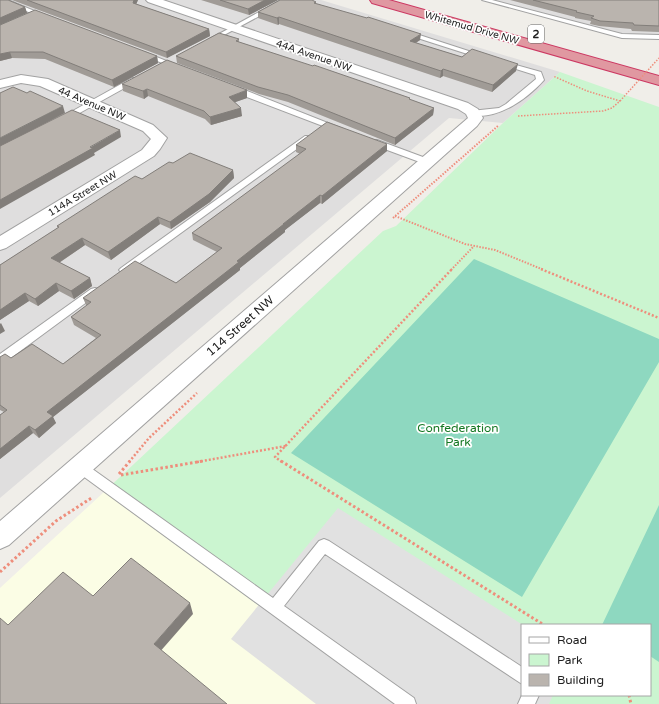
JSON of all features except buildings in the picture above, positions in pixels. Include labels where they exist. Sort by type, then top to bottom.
[{"type":"highway","name":"Whitemud Drive NW","points":[[376,0],[659,81]]},
{"type":"highway","name":"Whitemud Drive NW","points":[[414,0],[659,69]]},
{"type":"street","name":"44A Avenue NW","points":[[152,0],[456,103],[471,109],[474,113]]},
{"type":"street","name":"44 Avenue NW","points":[[0,84],[21,79],[43,82],[148,128],[159,138]]},
{"type":"street","name":"114 Street NW","points":[[0,537],[472,123],[476,118],[474,113]]},
{"type":"street","name":"114A Street NW","points":[[0,244],[148,153],[155,146],[159,138]]},
{"type":"lane","points":[[2,0],[33,15],[51,19]]},
{"type":"lane","points":[[206,42],[286,0]]},
{"type":"lane","points":[[485,0],[622,36],[659,37]]},
{"type":"lane","points":[[397,30],[486,58]]},
{"type":"lane","points":[[138,52],[182,69]]},
{"type":"lane","points":[[474,113],[501,110],[509,106],[540,80],[538,75],[494,60]]},
{"type":"lane","points":[[55,123],[141,77]]},
{"type":"lane","points":[[225,85],[320,129],[348,132]]},
{"type":"lane","points":[[115,276],[320,129]]},
{"type":"lane","points":[[370,140],[428,162]]},
{"type":"lane","points":[[0,360],[102,286]]},
{"type":"lane","points":[[80,467],[408,704]]},
{"type":"lane","points":[[274,607],[324,545],[521,675]]},
{"type":"path","points":[[515,117],[522,115],[603,111],[612,108],[659,58]]},
{"type":"path","points":[[538,75],[554,76],[587,91],[620,101]]},
{"type":"path","points":[[495,127],[503,122]]},
{"type":"path","points":[[395,216],[465,244],[495,250],[659,318]]},
{"type":"path","points":[[474,246],[275,457],[542,624]]},
{"type":"path","points":[[117,476],[286,446]]},
{"type":"path","points":[[0,572],[56,521],[94,496]]},
{"type":"shaded area","points":[[0,0],[321,0],[560,72],[503,123],[449,118],[0,498]]},
{"type":"shaded area","points":[[494,0],[659,1],[659,34],[623,35]]},
{"type":"shaded area","points":[[104,492],[258,605],[521,625],[521,696],[549,704],[0,704],[0,588]]},
{"type":"shaded area","points":[[338,508],[521,624],[521,696],[553,696],[549,704],[316,704],[231,639]]},
{"type":"green space","name":"Confederation Park","points":[[560,72],[659,107],[659,704],[393,704],[104,492],[383,231],[396,226],[503,123]]},
{"type":"green space","points":[[474,259],[659,339],[659,362],[522,597],[291,453]]},
{"type":"green space","points":[[659,505],[659,662],[651,657],[651,624],[602,624]]}]
